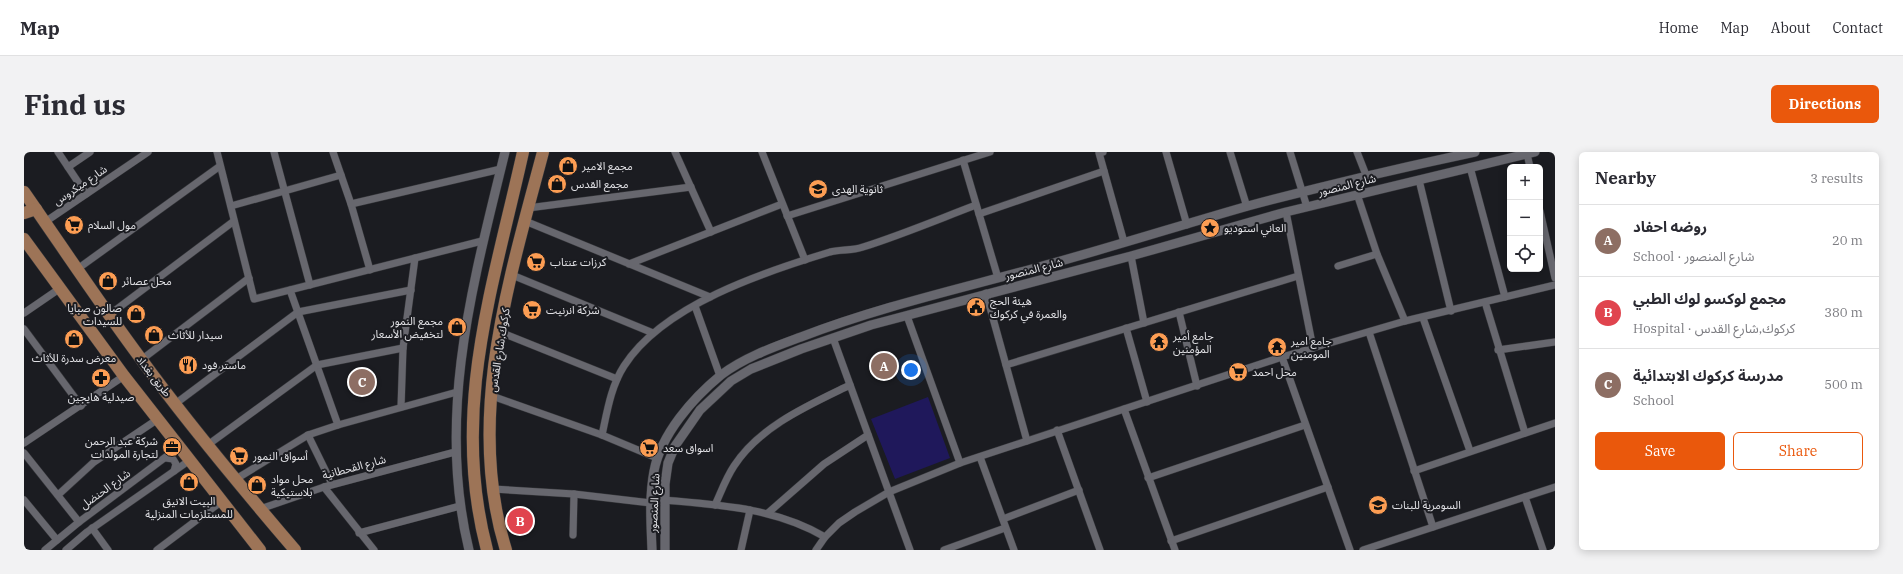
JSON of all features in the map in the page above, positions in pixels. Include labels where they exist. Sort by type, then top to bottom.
[{"type":"main road","name":"كركوك,شارع القدس","points":[[487,550],[476,499],[472,426],[474,388],[478,350],[523,152]]},
{"type":"main road","name":"كركوك,شارع القدس","points":[[506,550],[494,489],[491,454],[492,396],[500,332],[516,258],[543,152]]},
{"type":"main road","name":"طريق بغداد","points":[[24,192],[76,270],[141,360],[260,509],[295,550]]},
{"type":"main road","points":[[24,213],[36,209]]},
{"type":"main road","points":[[25,243],[124,376],[260,550]]},
{"type":"main road","points":[[499,255],[516,258]]},
{"type":"street","points":[[68,152],[60,154],[86,194]]},
{"type":"street","points":[[68,167],[90,152]]},
{"type":"street","name":"شارع ميكروس","points":[[45,222],[148,152]]},
{"type":"street","points":[[217,152],[254,299],[482,241]]},
{"type":"street","points":[[274,152],[310,285]]},
{"type":"street","points":[[333,152],[351,204],[370,270]]},
{"type":"street","points":[[469,550],[460,506],[455,452],[457,392],[463,344],[482,241],[505,152]]},
{"type":"street","points":[[675,152],[711,232]]},
{"type":"street","points":[[762,152],[805,260]]},
{"type":"street","points":[[787,216],[990,152]]},
{"type":"street","points":[[1103,152],[1099,154],[1124,242]]},
{"type":"street","points":[[1166,152],[1187,225]]},
{"type":"street","points":[[1230,152],[1246,207]]},
{"type":"street","points":[[1290,152],[1308,207]]},
{"type":"street","points":[[1357,152],[1366,175]]},
{"type":"street","name":"شارع المنصور","points":[[652,550],[651,503],[654,469],[657,458],[676,424],[689,407],[720,376],[750,358],[823,328],[865,314],[1041,267],[1246,207],[1366,175],[1475,152]]},
{"type":"street","points":[[1530,164],[1531,153]]},
{"type":"street","name":"شارع المنصور","points":[[665,550],[664,500],[668,463],[675,446],[700,410],[731,382],[751,369],[872,325],[1131,256],[1286,212],[1531,153]]},
{"type":"street","points":[[963,160],[998,278]]},
{"type":"street","points":[[76,270],[220,166]]},
{"type":"street","points":[[1470,167],[1505,297]]},
{"type":"street","points":[[351,204],[501,169]]},
{"type":"street","points":[[979,214],[1104,171]]},
{"type":"street","points":[[231,206],[341,175]]},
{"type":"street","points":[[1419,180],[1451,311]]},
{"type":"street","points":[[528,208],[691,187]]},
{"type":"street","points":[[1357,194],[1377,254],[1406,322]]},
{"type":"street","points":[[629,264],[782,204]]},
{"type":"street","points":[[602,435],[617,379],[633,354],[653,334],[695,306],[736,285],[805,260],[837,250],[862,247],[976,205]]},
{"type":"street","points":[[1286,212],[1313,348]]},
{"type":"street","points":[[108,315],[234,221]]},
{"type":"street","points":[[525,221],[710,297]]},
{"type":"street","points":[[1543,224],[1555,278]]},
{"type":"street","points":[[1338,266],[1377,254]]},
{"type":"street","points":[[1131,256],[1144,323]]},
{"type":"street","points":[[401,407],[403,348],[415,258]]},
{"type":"street","points":[[1041,267],[1044,279]]},
{"type":"street","points":[[512,275],[653,334]]},
{"type":"street","points":[[1006,365],[1298,276]]},
{"type":"street","points":[[141,360],[249,278]]},
{"type":"street","points":[[816,550],[825,537],[850,516],[889,492],[960,463],[1282,357],[1406,322],[1555,285]]},
{"type":"street","points":[[24,312],[59,289]]},
{"type":"street","points":[[290,290],[338,425]]},
{"type":"street","points":[[175,404],[298,312],[411,290]]},
{"type":"street","points":[[986,294],[1027,441]]},
{"type":"street","points":[[1485,302],[1498,350],[1525,433]]},
{"type":"street","points":[[695,306],[720,376]]},
{"type":"street","points":[[1179,312],[1197,386]]},
{"type":"street","points":[[907,316],[960,463]]},
{"type":"street","points":[[1423,318],[1470,452]]},
{"type":"street","points":[[1126,328],[1147,402]]},
{"type":"street","points":[[24,329],[81,406]]},
{"type":"street","points":[[500,332],[617,379]]},
{"type":"street","points":[[1369,332],[1414,471],[1434,527]]},
{"type":"street","points":[[833,338],[889,492],[907,549]]},
{"type":"street","points":[[1498,350],[1555,342]]},
{"type":"street","points":[[209,444],[317,365],[403,348]]},
{"type":"street","points":[[1282,357],[1350,550]]},
{"type":"street","points":[[24,443],[124,376]]},
{"type":"street","points":[[716,505],[734,465],[760,437],[810,405],[850,385]]},
{"type":"street","points":[[236,479],[308,435],[338,425],[457,392]]},
{"type":"street","points":[[492,396],[602,435],[657,458]]},
{"type":"street","points":[[1124,409],[1174,550]]},
{"type":"street","points":[[58,495],[94,462],[158,419]]},
{"type":"street","points":[[1414,471],[1555,423]]},
{"type":"street","points":[[1148,478],[1305,425]]},
{"type":"street","points":[[1057,430],[1100,550]]},
{"type":"street","points":[[308,435],[332,484]]},
{"type":"street","points":[[768,513],[824,464],[868,435]]},
{"type":"street","name":"شارع الحنضل","points":[[45,550],[180,447]]},
{"type":"street","name":"شارع القحطانية","points":[[260,509],[324,486],[455,452]]},
{"type":"street","points":[[24,453],[80,522]]},
{"type":"street","points":[[980,457],[1014,550]]},
{"type":"street","points":[[166,458],[173,459],[176,464],[174,471]]},
{"type":"street","points":[[66,550],[92,528],[190,460]]},
{"type":"street","points":[[324,486],[359,533],[374,550]]},
{"type":"street","points":[[1363,550],[1374,548],[1555,486]]},
{"type":"street","points":[[1171,541],[1328,487]]},
{"type":"street","points":[[494,489],[574,494],[651,503]]},
{"type":"street","points":[[1002,520],[1079,490]]},
{"type":"street","points":[[573,536],[574,494]]},
{"type":"street","points":[[1525,496],[1543,550]]},
{"type":"street","points":[[24,500],[57,540]]},
{"type":"street","points":[[664,500],[716,505],[768,513],[792,520],[825,537]]},
{"type":"street","points":[[157,550],[166,547],[222,501]]},
{"type":"street","points":[[359,533],[460,506]]},
{"type":"street","points":[[741,550],[750,510]]},
{"type":"street","points":[[92,528],[108,550]]},
{"type":"street","points":[[944,550],[1005,528]]},
{"type":"shaded area","points":[[928,397],[950,458],[895,479],[871,419]]},
{"type":"place","name":"مجمع الامير","points":[[568,166]]},
{"type":"place","name":"مجمع القدس","points":[[557,184]]},
{"type":"place","name":"ثانوية الهدى","points":[[818,189]]},
{"type":"place","name":"مول السلام","points":[[74,225]]},
{"type":"place","name":"العاني استوديو","points":[[1210,228]]},
{"type":"place","name":"كرزات عنتاب","points":[[536,262]]},
{"type":"place","name":"محل عصائر","points":[[108,281]]},
{"type":"place","name":"هيئة الحج والعمرة في كركوك","points":[[976,307]]},
{"type":"place","name":"شركة انرنيت","points":[[532,310]]},
{"type":"place","name":"صالون صبايا للسيدات","points":[[136,314]]},
{"type":"place","name":"مجمع النمور لتخفيض الأسعار","points":[[457,327]]},
{"type":"place","name":"سيدار للأثاث","points":[[154,335]]},
{"type":"place","name":"معرض سدرة للأثاث","points":[[74,339]]},
{"type":"place","name":"جامع أمير المؤمنين","points":[[1159,342]]},
{"type":"place","name":"جامع امير المومنين","points":[[1277,347]]},
{"type":"place","name":"ماستر فود","points":[[188,365]]},
{"type":"place","name":"روضه احفاد","points":[[884,366]]},
{"type":"place","name":"محل احمد","points":[[1238,372]]},
{"type":"place","name":"صيدلية هايجين","points":[[101,378]]},
{"type":"place","name":"مدرسة كركوك الابتدائية","points":[[362,382]]},
{"type":"place","name":"شركة عبد الرحمن لتجارة المولدات","points":[[172,447]]},
{"type":"place","name":"اسواق سعد","points":[[649,448]]},
{"type":"place","name":"أسواق النمور","points":[[239,456]]},
{"type":"place","name":"البيت الانيق للمستلزمات المنزلية","points":[[189,482]]},
{"type":"place","name":"محل مواد بلاستيكية","points":[[257,485]]},
{"type":"place","name":"السومرية للبنات","points":[[1378,505]]},
{"type":"place","name":"مجمع لوكسو لوك الطبي","points":[[520,521]]}]
